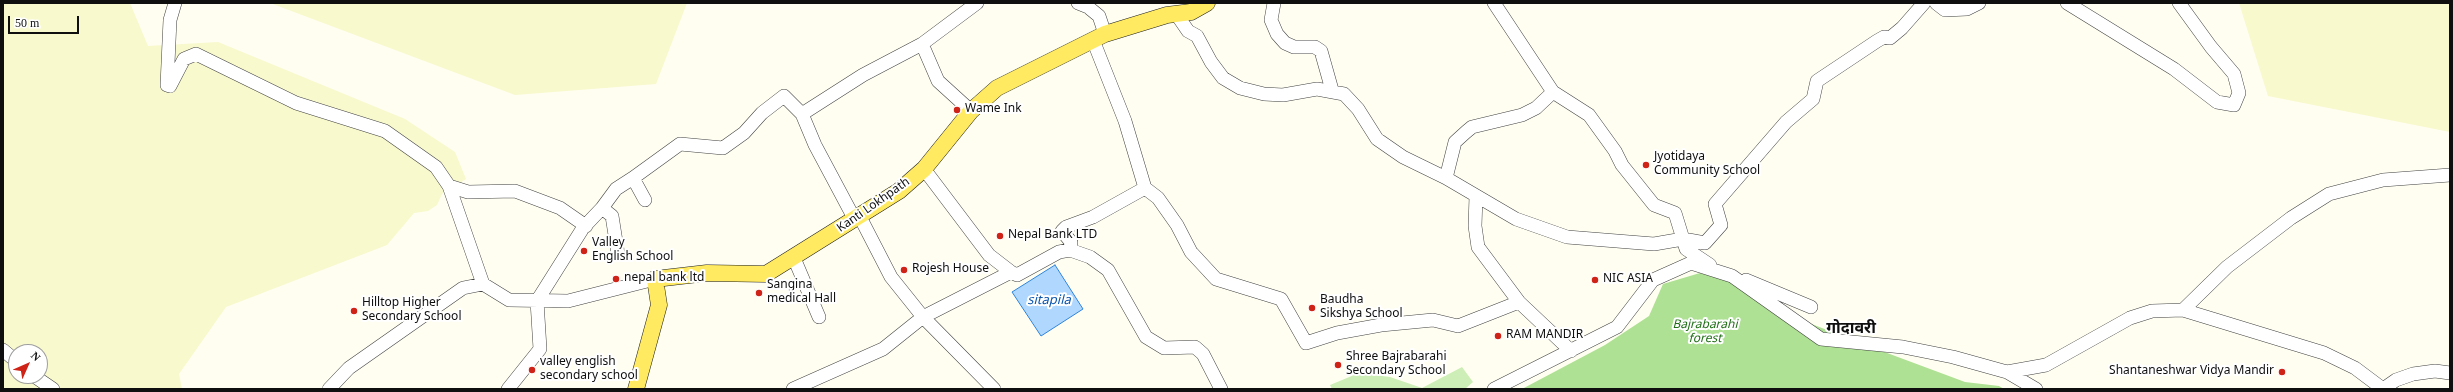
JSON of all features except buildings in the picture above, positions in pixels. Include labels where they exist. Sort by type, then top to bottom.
[{"type":"main road","name":"Kanti Lokhpath","points":[[655,279],[707,273],[766,274],[858,219],[899,191],[924,169],[971,111],[997,88],[1099,37],[1167,15],[1177,15],[1191,12],[1206,3]]},
{"type":"main road","points":[[636,389],[659,305],[655,279]]},
{"type":"street","points":[[175,3],[170,20],[166,85],[170,86],[184,59],[196,54],[296,103],[385,131],[436,167],[449,186],[483,284],[509,300],[568,301],[655,279]]},
{"type":"street","points":[[802,114],[863,75],[922,44],[977,3]]},
{"type":"street","points":[[1078,3],[1095,6],[1099,16],[1099,37],[1145,188],[1158,198],[1177,225],[1191,252],[1216,279],[1281,299],[1306,343],[1337,333],[1381,325],[1433,320],[1458,326],[1519,302]]},
{"type":"street","points":[[1274,3],[1271,20],[1277,34],[1285,43],[1294,47],[1315,47],[1321,51],[1332,90]]},
{"type":"street","points":[[1494,3],[1553,92],[1589,115],[1614,151],[1622,166],[1654,205],[1675,213],[1686,249],[1712,266],[1811,307]]},
{"type":"street","points":[[1177,15],[1188,31],[1197,36],[1211,62],[1223,78],[1240,88],[1264,94],[1283,95],[1317,89],[1332,90],[1344,94],[1349,98],[1376,139],[1403,157],[1446,178],[1516,219],[1568,237],[1654,244],[1683,239],[1705,243],[1721,225],[1715,204],[1786,122],[1813,98],[1817,81],[1884,37],[1890,38],[1902,28],[1924,3]]},
{"type":"street","points":[[1936,3],[1945,10],[1967,9],[1979,3]]},
{"type":"street","points":[[2067,3],[2174,69],[2217,102],[2234,105],[2239,92],[2234,74],[2211,47],[2179,3]]},
{"type":"street","points":[[922,44],[938,81],[971,111]]},
{"type":"street","points":[[1446,178],[1455,142],[1472,127],[1522,116],[1536,108],[1553,92]]},
{"type":"street","points":[[508,389],[540,349],[537,300],[586,226],[602,208],[616,188],[633,178],[680,144],[723,148],[744,133],[762,113],[784,96],[802,114],[815,145],[891,278],[923,317],[994,389]]},
{"type":"street","points":[[924,169],[989,254],[1011,272],[1017,274],[1059,252],[1070,250],[1090,257],[1108,270],[1146,337],[1164,348],[1195,347],[1203,354],[1221,389]]},
{"type":"street","points":[[2183,310],[2227,267],[2291,218],[2329,194],[2383,180],[2450,175]]},
{"type":"street","points":[[633,178],[645,200]]},
{"type":"street","points":[[449,186],[468,192],[515,191],[560,208],[586,226]]},
{"type":"street","points":[[1070,250],[1071,242],[1062,231],[1066,227],[1093,217],[1145,188]]},
{"type":"street","points":[[1476,196],[1475,226],[1478,247],[1519,302],[1571,352]]},
{"type":"street","points":[[602,208],[612,216],[618,254]]},
{"type":"street","points":[[794,258],[820,317]]},
{"type":"street","points":[[1494,389],[1571,352],[1617,327],[1653,280],[1691,263],[1732,276],[1821,339],[1903,347],[1954,357],[2007,372],[2036,389]]},
{"type":"street","points":[[793,389],[883,349],[923,317],[1011,272]]},
{"type":"street","points":[[329,389],[349,368],[464,288],[483,284]]},
{"type":"street","points":[[2007,372],[2046,365],[2130,318],[2152,311],[2183,310],[2324,353],[2355,368],[2383,389],[2396,380],[2413,374],[2435,372],[2450,373]]},
{"type":"green space","points":[[3,3],[130,3],[148,46],[218,42],[405,119],[455,152],[466,179],[442,194],[437,205],[428,211],[414,213],[387,245],[226,307],[179,374],[182,389],[3,389]]},
{"type":"green space","points":[[270,3],[687,3],[656,84],[515,95]]},
{"type":"green space","points":[[2239,3],[2450,3],[2450,132],[2268,96]]},
{"type":"green space","name":"Bajrabarahi forest","points":[[1700,273],[1731,282],[1796,318],[1871,347],[1965,382],[1999,386],[2004,389],[1522,389],[1605,345],[1649,316],[1663,284]]},
{"type":"green space","points":[[1462,367],[1473,382],[1465,389],[1332,389],[1330,385],[1359,373],[1390,377],[1422,388]]},
{"type":"water","name":"sitapila","points":[[1055,265],[1083,309],[1041,336],[1012,292]]},
{"type":"place","name":"Wame Ink","points":[[957,110]]},
{"type":"place","name":"Jyotidaya Community School","points":[[1646,165]]},
{"type":"place","name":"Nepal Bank LTD","points":[[1000,236]]},
{"type":"place","name":"Valley English School","points":[[584,251]]},
{"type":"place","name":"Rojesh House","points":[[904,270]]},
{"type":"place","name":"nepal bank ltd","points":[[616,279]]},
{"type":"place","name":"NIC ASIA","points":[[1595,280]]},
{"type":"place","name":"Sangina medical Hall","points":[[759,293]]},
{"type":"place","name":"Baudha Sikshya School","points":[[1312,308]]},
{"type":"place","name":"Hilltop Higher Secondary School","points":[[354,311]]},
{"type":"place","name":"RAM MANDIR","points":[[1498,336]]},
{"type":"place","name":"Shree Bajrabarahi Secondary School","points":[[1338,365]]},
{"type":"place","name":"valley english secondary school","points":[[532,370]]},
{"type":"place","name":"Shantaneshwar Vidya Mandir","points":[[2282,372]]},
{"type":"district","name":"गोदावरी","points":[[1851,330]]}]
